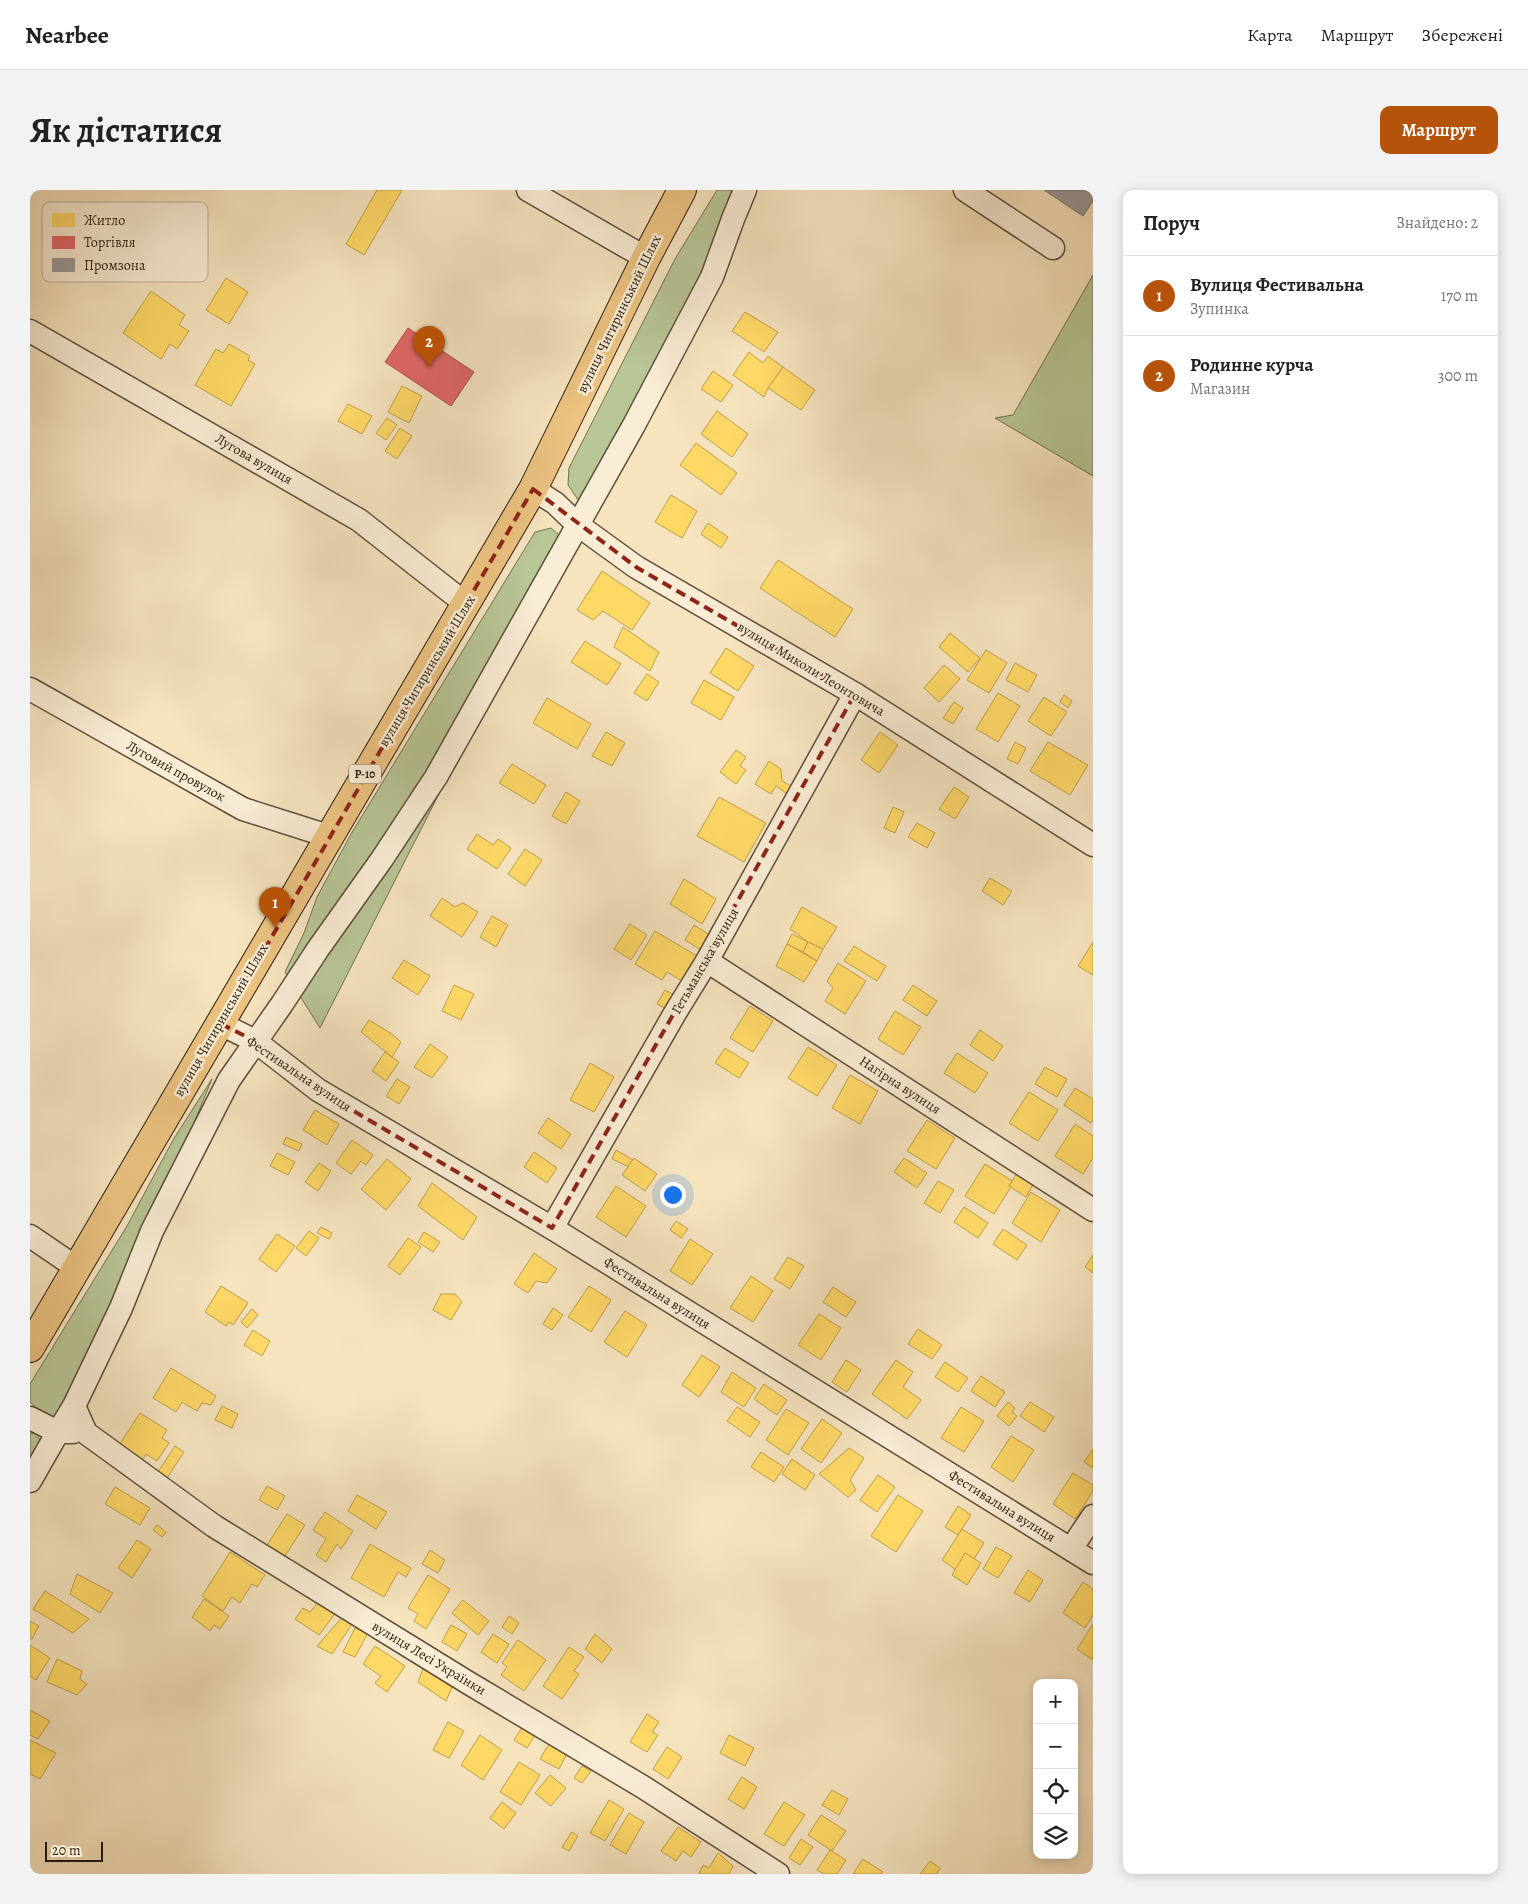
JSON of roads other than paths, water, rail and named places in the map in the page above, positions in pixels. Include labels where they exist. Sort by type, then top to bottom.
[{"type":"main road","name":"вулиця Чигиринський Шлях","points":[[30,1348],[193,1067],[221,1024],[328,836],[533,489],[646,258],[682,190]]},
{"type":"street","points":[[528,190],[646,258]]},
{"type":"street","points":[[30,1480],[74,1406],[122,1308],[152,1231],[228,1080],[382,859],[436,777],[634,425],[712,277],[732,218],[745,190]]},
{"type":"street","points":[[965,190],[1053,248]]},
{"type":"street","name":"Лугова вулиця","points":[[30,331],[359,520],[466,604]]},
{"type":"street","name":"вулиця Миколи Леонтовича","points":[[533,489],[555,503],[578,525],[636,567],[855,694],[1093,845]]},
{"type":"street","name":"Луговий провулок","points":[[30,689],[242,809],[328,836]]},
{"type":"street","name":"Гетьманська вулиця","points":[[552,1228],[707,961],[855,694]]},
{"type":"street","name":"Нагірна вулиця","points":[[707,961],[1093,1210]]},
{"type":"street","name":"Фестивальна вулиця","points":[[221,1024],[255,1041],[318,1090],[552,1228],[1093,1563]]},
{"type":"street","points":[[30,1236],[77,1268]]},
{"type":"street","points":[[30,1418],[58,1432],[86,1433],[74,1406]]},
{"type":"street","name":"вулиця Лесі Українки","points":[[86,1433],[214,1526],[467,1682],[643,1787],[778,1874]]},
{"type":"street","points":[[1071,1549],[1093,1516]]},
{"type":"place","name":"Родинне курча","points":[[429,367]]},
{"type":"place","name":"Вулиця Фестивальна","points":[[275,928]]}]
